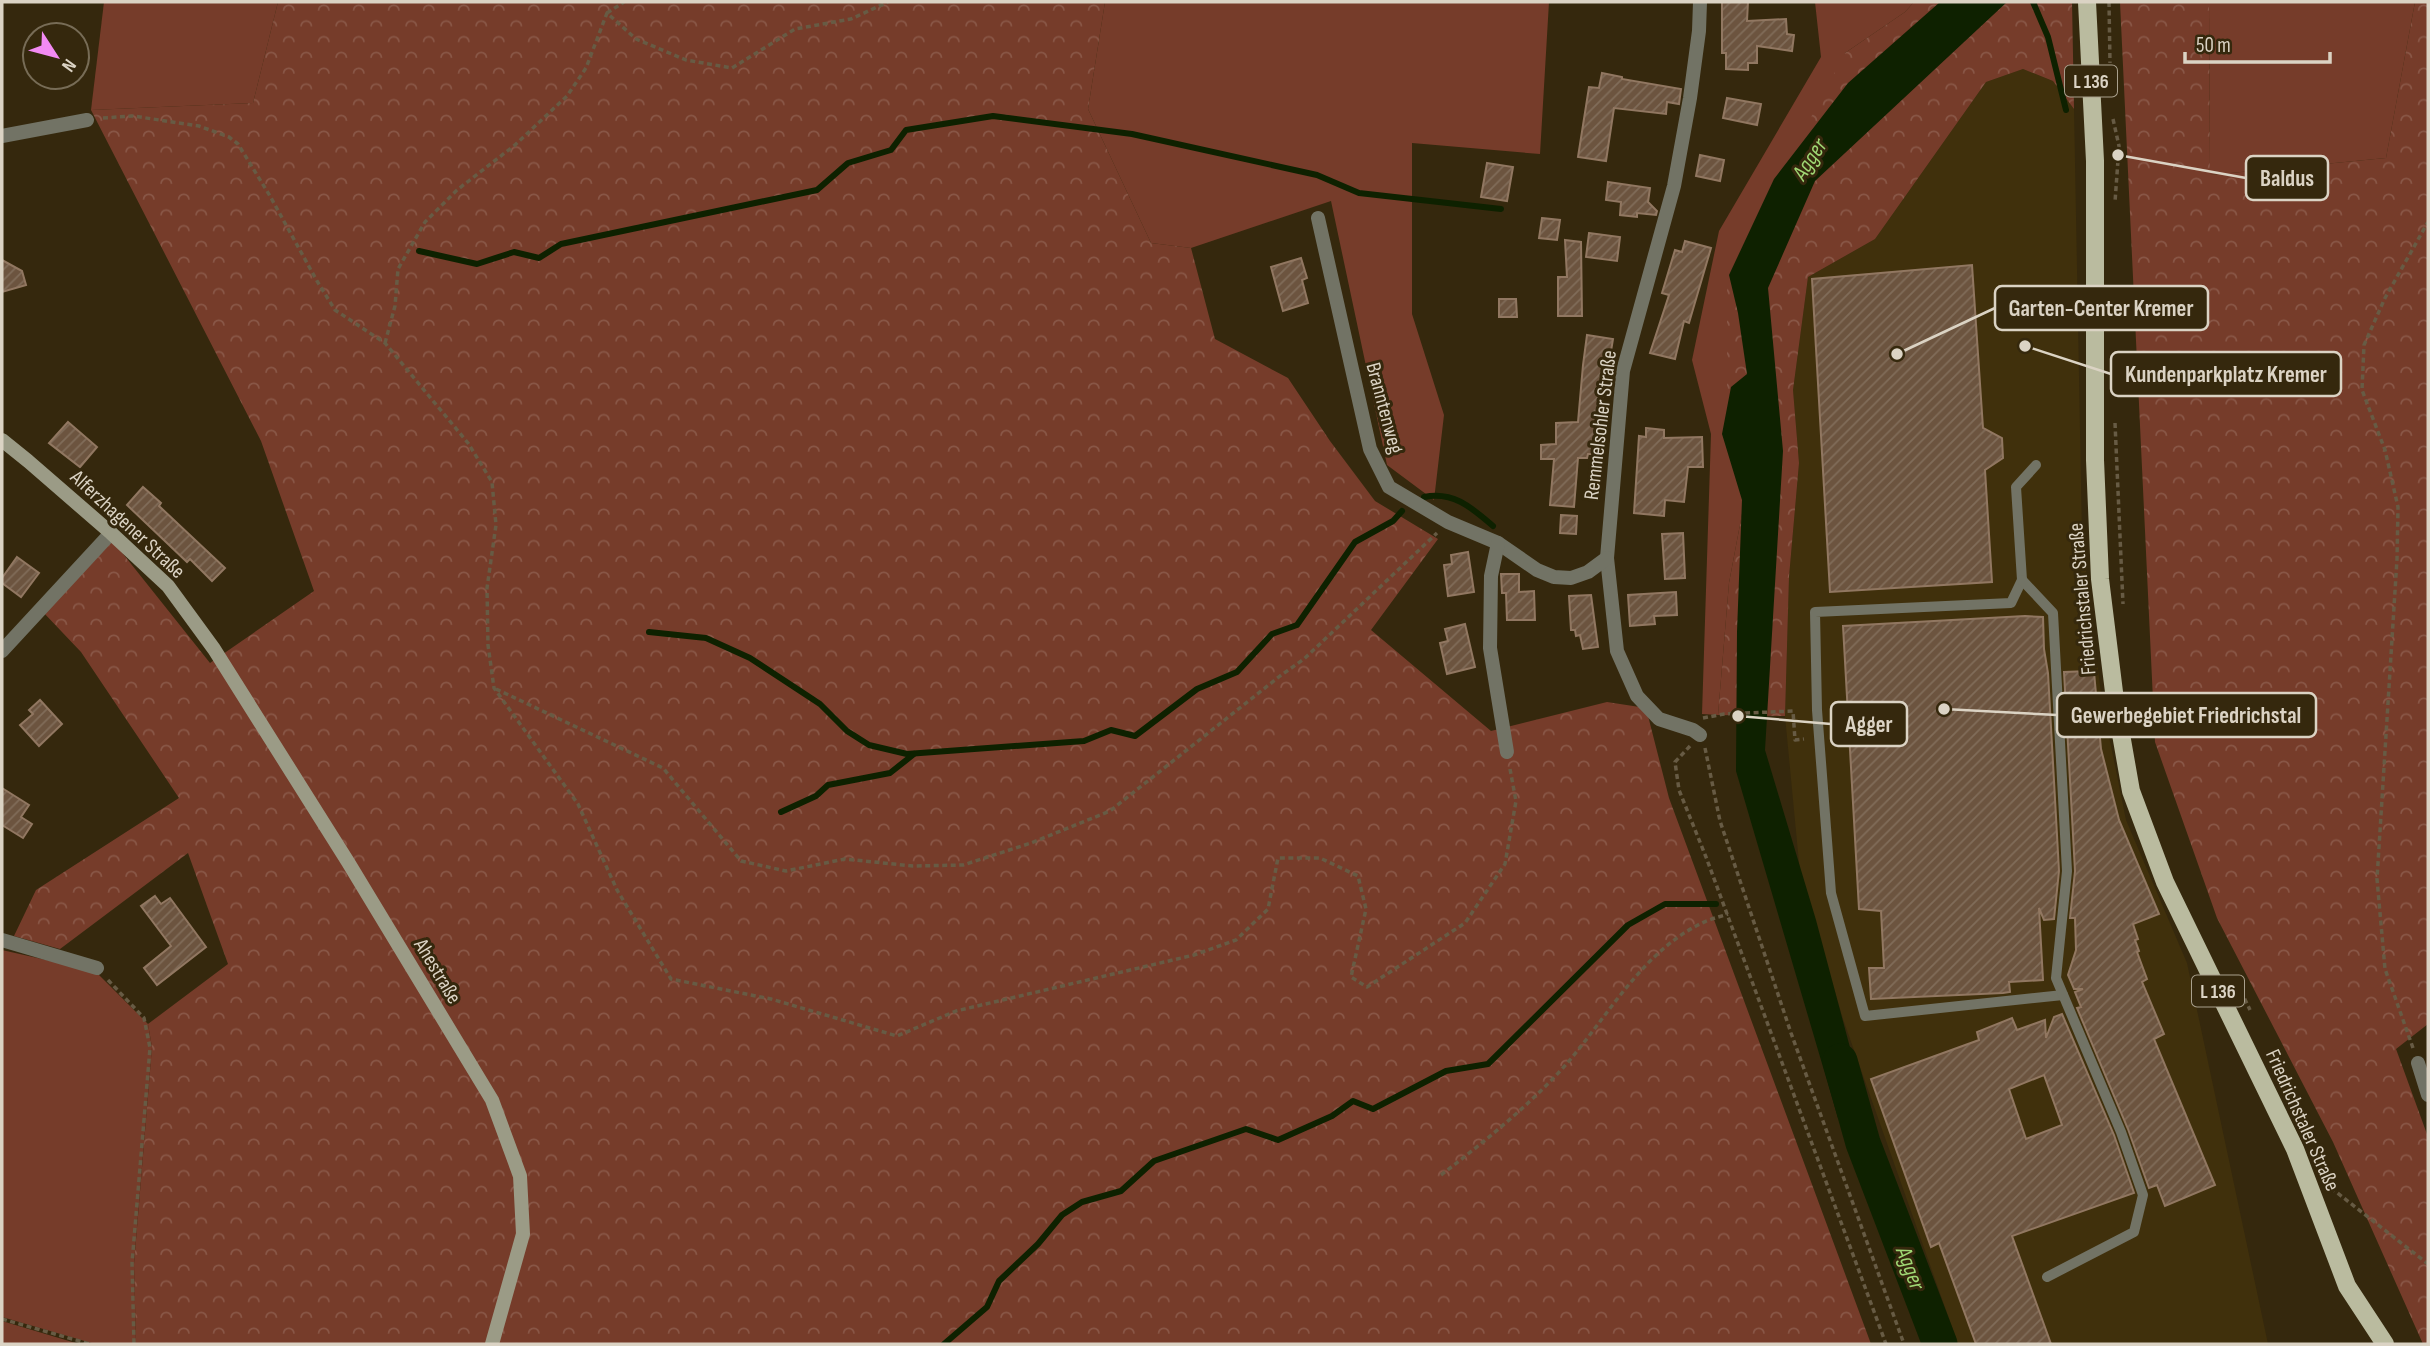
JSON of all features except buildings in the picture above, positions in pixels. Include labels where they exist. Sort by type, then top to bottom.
[{"type":"main road","name":"Friedrichstaler Straße","points":[[2087,2],[2095,161],[2095,460],[2100,579],[2115,700],[2131,791],[2165,882],[2295,1149],[2347,1286],[2385,1344]]},
{"type":"main road","name":"Alferzhagener Straße","points":[[5,446],[111,533],[168,586],[215,649]]},
{"type":"main road","name":"Ahestraße","points":[[215,649],[492,1100],[520,1177],[523,1234],[492,1344]]},
{"type":"street","name":"Remmelsohler Straße","points":[[1700,2],[1690,98],[1674,186],[1623,371],[1606,558],[1617,651],[1637,696],[1659,719],[1693,730],[1700,735]]},
{"type":"street","points":[[2,136],[88,120]]},
{"type":"street","name":"Branntenweg","points":[[1318,218],[1370,449],[1389,486],[1448,522],[1498,543],[1537,570],[1554,577],[1571,578],[1588,572],[1606,558]]},
{"type":"street","points":[[2,651],[111,533]]},
{"type":"street","points":[[1498,543],[1492,576],[1490,648],[1507,752]]},
{"type":"street","points":[[2,940],[97,968]]},
{"type":"street","points":[[2418,1063],[2428,1095]]},
{"type":"lane","points":[[2036,465],[2016,487],[2022,580],[2011,603],[1815,612],[1817,710],[1832,893],[1865,1016],[2063,995]]},
{"type":"lane","points":[[2022,580],[2053,613],[2067,871],[2056,978],[2121,1132],[2143,1195],[2134,1232],[2047,1277]]},
{"type":"path","points":[[385,344],[395,306],[398,268],[425,222],[457,190],[515,145],[567,96],[586,68],[607,13],[624,2]]},
{"type":"path","points":[[607,13],[636,39],[686,60],[732,68],[795,29],[851,19],[888,2]]},
{"type":"path","points":[[88,120],[134,116],[199,126],[229,137],[238,144],[335,310],[385,344],[468,443],[492,482],[496,525],[487,588],[488,645],[494,688],[578,804],[617,890],[671,979],[771,999],[897,1036],[956,1011],[1194,955],[1236,940],[1268,909],[1278,858],[1320,858],[1358,876],[1366,909],[1351,977],[1367,987],[1465,923],[1505,864],[1516,801],[1507,752]]},
{"type":"path","points":[[2418,1063],[2385,969],[2376,879],[2397,559],[2398,506],[2385,450],[2362,390],[2364,345],[2385,298],[2428,222]]},
{"type":"path","points":[[2000,321],[2048,318]]},
{"type":"path","points":[[2115,416],[2124,607]]},
{"type":"path","points":[[494,688],[663,768],[741,861],[786,871],[845,859],[913,866],[963,865],[1031,843],[1110,811],[1304,659],[1448,522]]},
{"type":"path","points":[[1724,714],[1793,711],[1795,740],[1804,739],[1804,730]]},
{"type":"path","points":[[1886,1344],[1728,914],[1678,790],[1675,762],[1700,735],[1708,755],[1720,821],[1791,1033],[1903,1344]]},
{"type":"path","points":[[1441,1175],[1487,1140],[1561,1070],[1635,978],[1668,947],[1701,923],[1728,914]]},
{"type":"path","points":[[97,968],[144,1018],[150,1048],[132,1263],[134,1344]]},
{"type":"path","points":[[2238,987],[2250,1011]]},
{"type":"path","points":[[2331,1197],[2326,1184],[2428,1264]]},
{"type":"path","points":[[2,1319],[90,1344]]},
{"type":"shaded area","points":[[2023,69],[2053,81],[2074,109],[2082,537],[2102,702],[2126,820],[2187,963],[2268,1344],[1958,1344],[1843,1019],[1800,873],[1785,716],[1789,577],[1799,463],[1793,390],[1808,277],[1875,239],[1986,82]]},
{"type":"green space","points":[[104,2],[278,2],[253,103],[91,110]]},
{"type":"green space","points":[[278,2],[1105,2],[1088,109],[1151,243],[1191,248],[1215,339],[1288,378],[1375,501],[1438,539],[1371,630],[1491,731],[1607,702],[1646,708],[1669,798],[1871,1344],[136,1344],[134,1264],[152,1047],[148,1024],[228,964],[188,853],[60,949],[14,936],[36,890],[179,798],[81,652],[43,612],[112,540],[210,663],[314,591],[261,441],[91,110],[253,103]]},
{"type":"green space","points":[[1105,2],[1549,2],[1540,154],[1412,143],[1412,314],[1444,415],[1434,500],[1387,465],[1331,201],[1191,248],[1151,243],[1088,109]]},
{"type":"green space","points":[[1815,2],[1914,2],[1905,12],[1845,53],[1745,498],[1729,583],[1718,715],[1702,714],[1711,434],[1692,360],[1719,231],[1821,57]]},
{"type":"green space","points":[[1914,2],[2072,2],[2074,109],[2053,81],[2023,69],[1986,82],[1875,239],[1808,277],[1793,390],[1799,463],[1789,577],[1785,716],[1718,715],[1729,583],[1745,498],[1727,423],[1727,276],[1845,53],[1905,12]]},
{"type":"green space","points":[[2120,2],[2209,2],[2210,175],[2386,158],[2415,2],[2428,2],[2428,1024],[2396,1049],[2428,1137],[2428,1344],[2423,1344],[2333,1142],[2217,918],[2155,742]]},
{"type":"green space","points":[[2209,2],[2415,2],[2386,158],[2210,175]]},
{"type":"green space","points":[[2,950],[95,971],[148,1024],[152,1047],[134,1263],[136,1344],[95,1344],[2,1317]]},
{"type":"green space","points":[[2,1321],[79,1344],[2,1344]]},
{"type":"water","points":[[1940,2],[2007,2],[1815,181],[1768,288],[1783,451],[1765,750],[1816,920],[1864,1100],[1838,1118],[1736,771],[1742,500],[1722,434],[1731,387],[1747,374],[1729,275],[1774,179],[1848,83]]},
{"type":"waterway","points":[[2033,2],[2048,37],[2066,110]]},
{"type":"waterway","points":[[419,251],[477,264],[514,252],[539,258],[561,244],[817,190],[848,163],[891,150],[906,130],[993,116],[1132,134],[1317,175],[1359,193],[1501,209]]},
{"type":"waterway","points":[[1424,497],[1444,496],[1453,499],[1470,507],[1493,526]]},
{"type":"waterway","points":[[649,632],[706,638],[750,658],[820,704],[847,731],[869,745],[907,754],[1084,741],[1111,730],[1135,736],[1197,689],[1237,672],[1272,634],[1297,625],[1355,542],[1393,521],[1402,511]]},
{"type":"waterway","points":[[781,812],[816,796],[828,785],[890,773],[914,754]]},
{"type":"waterway","points":[[944,1344],[987,1307],[999,1281],[1038,1244],[1062,1215],[1082,1202],[1121,1191],[1154,1161],[1246,1129],[1278,1140],[1332,1116],[1353,1101],[1373,1109],[1446,1071],[1488,1064],[1628,925],[1665,904],[1716,904]]},
{"type":"waterway","name":"Agger","points":[[1840,1061],[1863,1143],[1940,1344]]},
{"type":"place","name":"Baldus","points":[[2118,155]]},
{"type":"place","name":"Kundenparkplatz Kremer","points":[[2025,346]]},
{"type":"place","name":"Garten-Center Kremer","points":[[1897,354]]},
{"type":"place","name":"Gewerbegebiet Friedrichstal","points":[[1944,709]]},
{"type":"place","name":"Agger","points":[[1738,716]]}]
